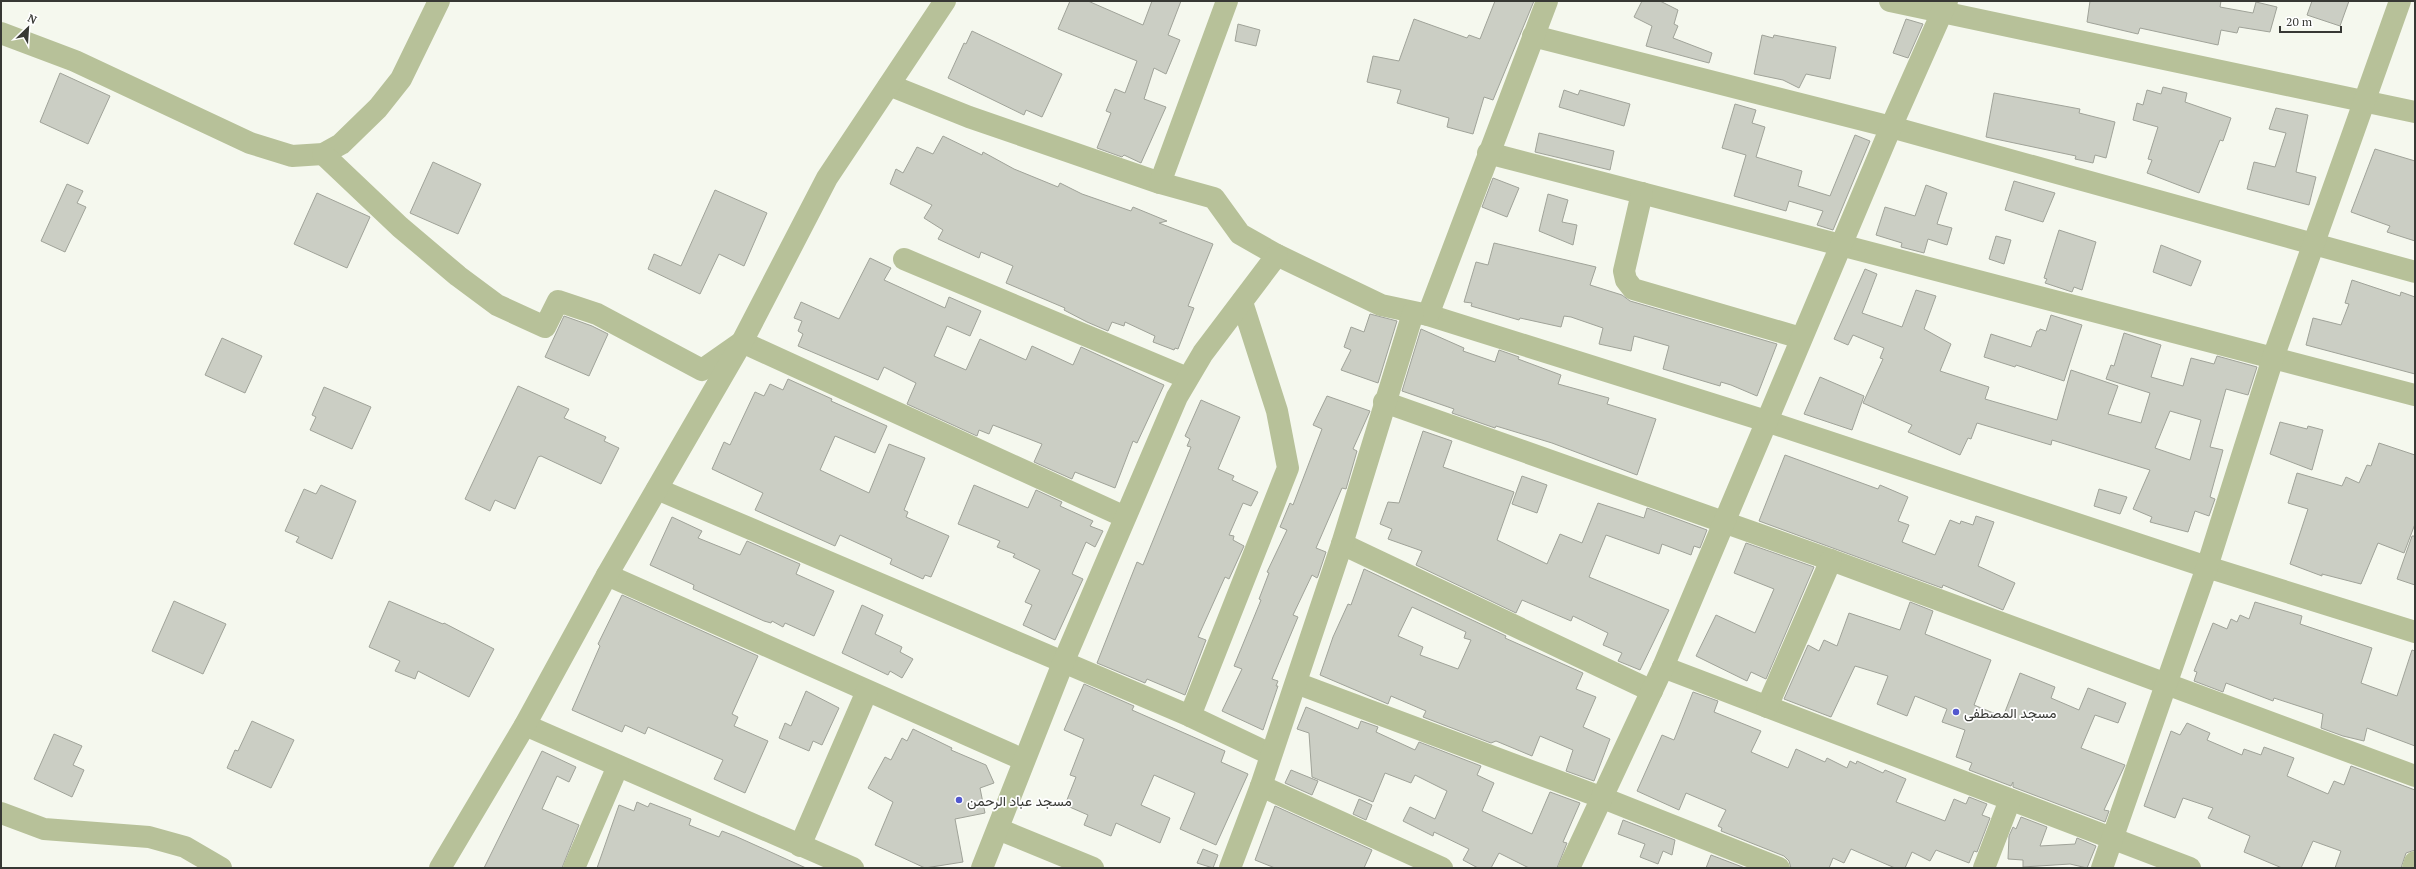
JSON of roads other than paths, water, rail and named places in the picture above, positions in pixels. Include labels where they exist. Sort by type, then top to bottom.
[{"type":"street","points":[[1,33],[75,61],[250,143],[292,156],[323,154],[346,139],[378,108],[401,79],[438,1]]},
{"type":"street","points":[[440,868],[525,725],[607,575],[742,342],[827,178],[944,1]]},
{"type":"street","points":[[1160,183],[1227,1]]},
{"type":"street","points":[[1230,868],[1261,786],[1270,754],[1296,683],[1342,544],[1384,402],[1488,153],[1547,1]]},
{"type":"street","points":[[1890,1],[1944,7],[2415,112]]},
{"type":"street","points":[[2102,868],[2207,567],[2273,358],[2313,243],[2366,101],[2400,1]]},
{"type":"street","points":[[1569,868],[1663,667],[1726,522],[1801,338],[1944,7]]},
{"type":"street","points":[[1533,36],[1891,127],[2415,272]]},
{"type":"street","points":[[889,85],[969,117],[1160,183],[1214,198],[1240,234],[1278,256],[1381,305],[1421,314],[1766,421],[2207,567],[2415,632]]},
{"type":"street","points":[[1488,153],[2415,395]]},
{"type":"street","points":[[323,154],[400,227],[458,276],[497,305],[545,327],[558,301],[597,314],[702,370],[742,342]]},
{"type":"street","points":[[1642,193],[1624,271],[1626,280],[1634,289],[1801,338]]},
{"type":"street","points":[[982,868],[1063,662],[1177,397],[1203,353],[1278,256]]},
{"type":"street","points":[[904,259],[1187,378]]},
{"type":"street","points":[[1190,716],[1288,468],[1277,411],[1242,302]]},
{"type":"street","points":[[742,342],[1125,517]]},
{"type":"street","points":[[1384,402],[1831,560],[2415,776]]},
{"type":"street","points":[[657,489],[1190,716],[1270,754]]},
{"type":"street","points":[[1342,544],[1652,691]]},
{"type":"street","points":[[1767,707],[1831,560]]},
{"type":"street","points":[[607,575],[1024,760]]},
{"type":"street","points":[[1663,667],[2190,868]]},
{"type":"street","points":[[1296,683],[1603,798],[1779,868]]},
{"type":"street","points":[[800,846],[867,691]]},
{"type":"street","points":[[525,725],[853,868]]},
{"type":"street","points":[[574,868],[618,766]]},
{"type":"street","points":[[1261,786],[1442,868]]},
{"type":"street","points":[[1984,868],[2010,800]]},
{"type":"street","points":[[1,813],[44,829],[149,837],[185,847],[222,868]]},
{"type":"street","points":[[998,828],[1092,868]]},
{"type":"street","points":[[2413,868],[2415,862]]},
{"type":"place","name":"مسجد المصطفى","points":[[1956,712]]},
{"type":"place","name":"مسجد عباد الرحمن","points":[[959,800]]}]
